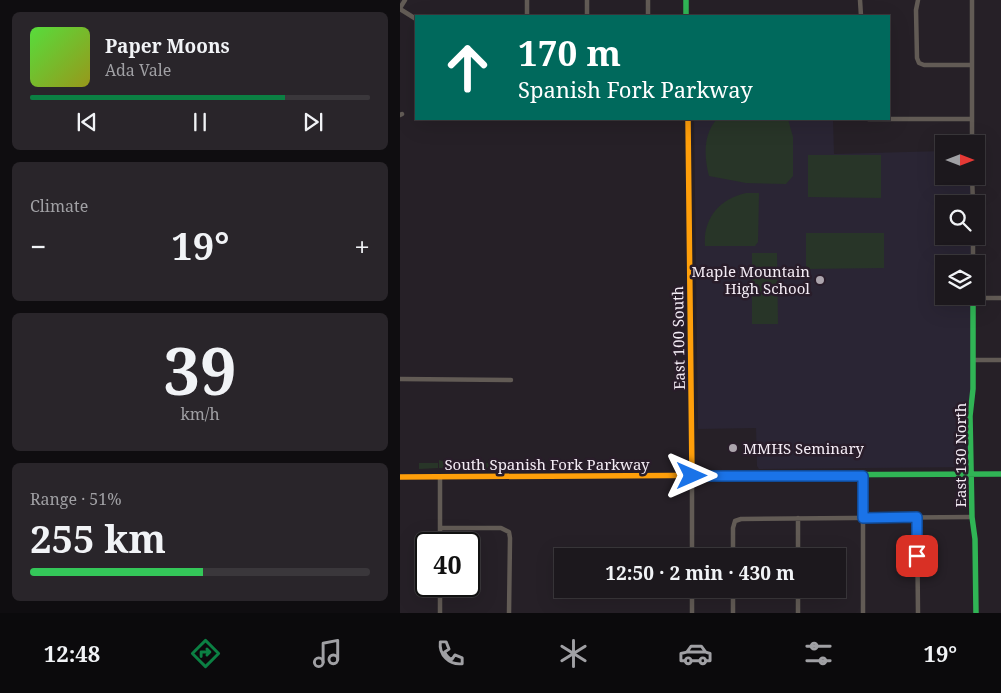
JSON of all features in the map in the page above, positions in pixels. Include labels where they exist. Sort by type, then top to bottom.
[{"type":"street","points":[[406,0],[400,8],[415,18]]},
{"type":"street","points":[[527,0],[527,15]]},
{"type":"street","points":[[586,0],[587,15]]},
{"type":"street","points":[[648,0],[648,15]]},
{"type":"street","points":[[686,0],[686,15]]},
{"type":"street","points":[[860,0],[861,15]]},
{"type":"street","points":[[918,0],[916,10],[917,58],[919,63],[924,65],[972,65]]},
{"type":"street","points":[[972,0],[972,135]]},
{"type":"street","points":[[890,119],[972,119]]},
{"type":"street","name":"East 100 South","points":[[688,120],[692,548]]},
{"type":"street","points":[[985,297],[1001,298]]},
{"type":"street","name":"East 130 North","points":[[973,305],[973,389],[970,416],[976,613]]},
{"type":"street","points":[[973,360],[1001,360]]},
{"type":"street","points":[[400,379],[511,380]]},
{"type":"street","name":"South Spanish Fork Parkway","points":[[400,477],[1001,474]]},
{"type":"street","points":[[863,476],[863,613]]},
{"type":"street","points":[[440,477],[440,532]]},
{"type":"street","points":[[917,517],[918,613]]},
{"type":"street","points":[[733,548],[735,521],[798,518],[972,517]]},
{"type":"street","points":[[798,518],[798,548]]},
{"type":"street","points":[[440,528],[501,528],[507,531],[510,538],[509,613]]},
{"type":"street","points":[[440,597],[440,613]]},
{"type":"street","points":[[692,598],[692,613]]},
{"type":"street","points":[[733,598],[733,613]]},
{"type":"street","points":[[798,598],[798,613]]},
{"type":"shaded area","name":"Maple Mountain High School","points":[[694,120],[833,120],[834,154],[935,151],[935,185],[972,185],[972,195],[935,195],[935,245],[972,245],[972,255],[935,255],[935,305],[972,305],[972,467],[759,469],[757,466],[756,428],[698,429]]},
{"type":"green space","points":[[716,120],[788,120],[793,137],[793,176],[786,184],[746,183],[709,176],[706,146],[712,125]]},
{"type":"green space","points":[[808,155],[881,155],[881,198],[808,197]]},
{"type":"green space","points":[[746,193],[759,193],[758,242],[755,246],[705,246],[707,227],[715,212],[728,200]]},
{"type":"green space","points":[[806,233],[884,233],[884,268],[806,269]]},
{"type":"green space","points":[[752,253],[777,253],[778,324],[752,324]]},
{"type":"green space","points":[[439,460],[458,466],[474,460],[474,468],[439,468]]},
{"type":"green space","points":[[419,463],[438,463],[438,468],[419,469]]},
{"type":"green space","points":[[475,463],[494,463],[495,468],[475,468]]},
{"type":"traffic: fast","points":[[686,0],[686,15]]},
{"type":"traffic: fast","points":[[973,305],[973,389],[970,416],[976,613]]},
{"type":"traffic: fast","points":[[750,475],[1001,474]]},
{"type":"traffic: slow","points":[[688,120],[692,476]]},
{"type":"traffic: slow","points":[[400,477],[750,475]]},
{"type":"place","name":"Maple Mountain High School","points":[[820,280]]},
{"type":"place","name":"MMHS Seminary","points":[[733,448]]},
{"type":"route","points":[[692,476],[863,476],[863,518],[917,517],[917,556]]}]
